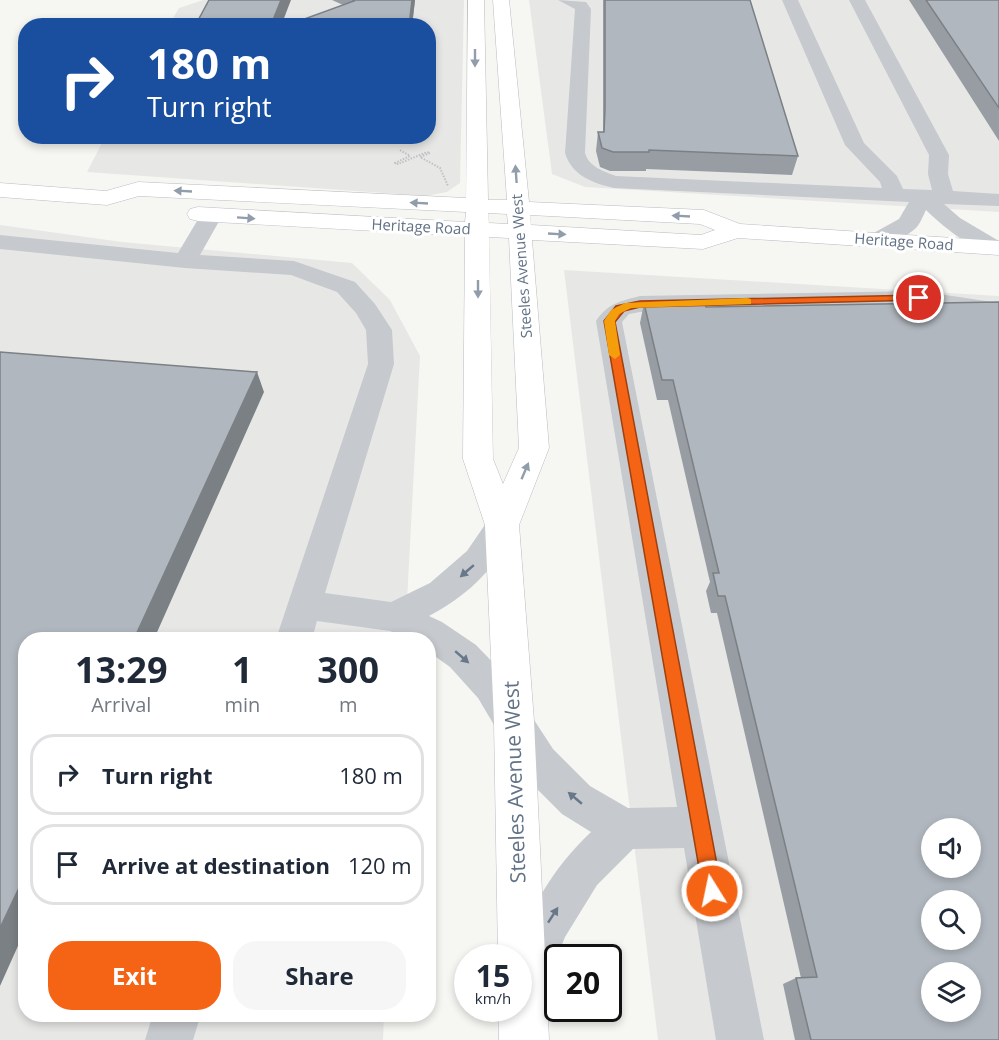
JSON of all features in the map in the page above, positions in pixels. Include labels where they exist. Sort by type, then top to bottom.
[{"type":"main road","name":"Steeles Avenue West","points":[[476,0],[478,459],[502,525],[514,722],[521,944]]},
{"type":"main road","name":"Steeles Avenue West","points":[[501,0],[534,448],[502,525]]},
{"type":"main road","name":"Heritage Road","points":[[0,190],[107,198],[138,189],[518,220],[703,242],[736,231],[997,248]]},
{"type":"main road","name":"Heritage Road","points":[[107,198],[120,207],[131,209],[211,216],[478,218]]},
{"type":"main road","name":"Steeles Avenue West","points":[[523,1022],[524,1040]]},
{"type":"lane","points":[[790,0],[855,145],[890,180],[894,195]]},
{"type":"lane","points":[[858,0],[939,155],[933,197],[908,223],[878,240]]},
{"type":"lane","points":[[576,2],[583,9],[575,153],[577,162],[588,172],[614,182],[999,200]]},
{"type":"lane","points":[[933,197],[952,223],[997,248]]},
{"type":"lane","points":[[185,261],[211,216]]},
{"type":"lane","points":[[0,242],[185,261],[294,268],[346,287],[366,309],[379,330],[381,364],[296,632]]},
{"type":"lane","points":[[740,1040],[610,327],[612,316],[629,305],[640,304],[919,298],[999,311]]},
{"type":"lane","points":[[394,617],[442,593],[479,561],[502,525]]},
{"type":"lane","points":[[305,604],[394,617],[428,632]]},
{"type":"lane","points":[[436,637],[463,656],[491,686],[539,763],[576,800],[624,829],[700,827]]},
{"type":"lane","points":[[532,962],[548,923],[582,870],[624,829]]},
{"type":"lane","points":[[169,1040],[175,1022]]},
{"type":"path","points":[[400,150],[410,156],[395,163],[398,164],[427,152],[430,153],[420,157],[440,168],[450,192]]},
{"type":"shaded area","points":[[203,0],[464,0],[460,183],[447,192],[426,196],[87,172],[101,144],[436,144],[436,18],[173,18],[179,8]]},
{"type":"shaded area","points":[[529,0],[999,0],[999,212],[585,187],[552,174]]},
{"type":"shaded area","points":[[0,225],[122,242],[352,263],[390,300],[420,356],[405,632],[18,632],[18,1022],[384,1022],[383,1040],[0,1040]]},
{"type":"shaded area","points":[[564,270],[999,296],[999,1040],[658,1040]]},
{"type":"building","points":[[209,0],[281,0],[274,18],[199,18]]},
{"type":"building","points":[[412,0],[410,18],[307,18],[354,1]]},
{"type":"building","points":[[605,0],[750,0],[798,156],[649,150],[649,152],[613,152],[602,148],[598,132],[604,132]]},
{"type":"building","points":[[926,0],[999,0],[999,108]]},
{"type":"building","points":[[704,302],[706,307],[999,302],[999,1040],[811,1040],[796,978],[817,977],[725,596],[718,596],[713,573],[719,573],[673,380],[662,380],[644,303]]},
{"type":"building","points":[[0,352],[257,372],[137,632],[18,632],[18,890],[0,928]]},
{"type":"slow traffic","points":[[615,355],[609,321],[615,312],[629,305],[747,302]]},
{"type":"route","points":[[712,891],[609,321],[620,309],[640,304],[919,298]]}]
